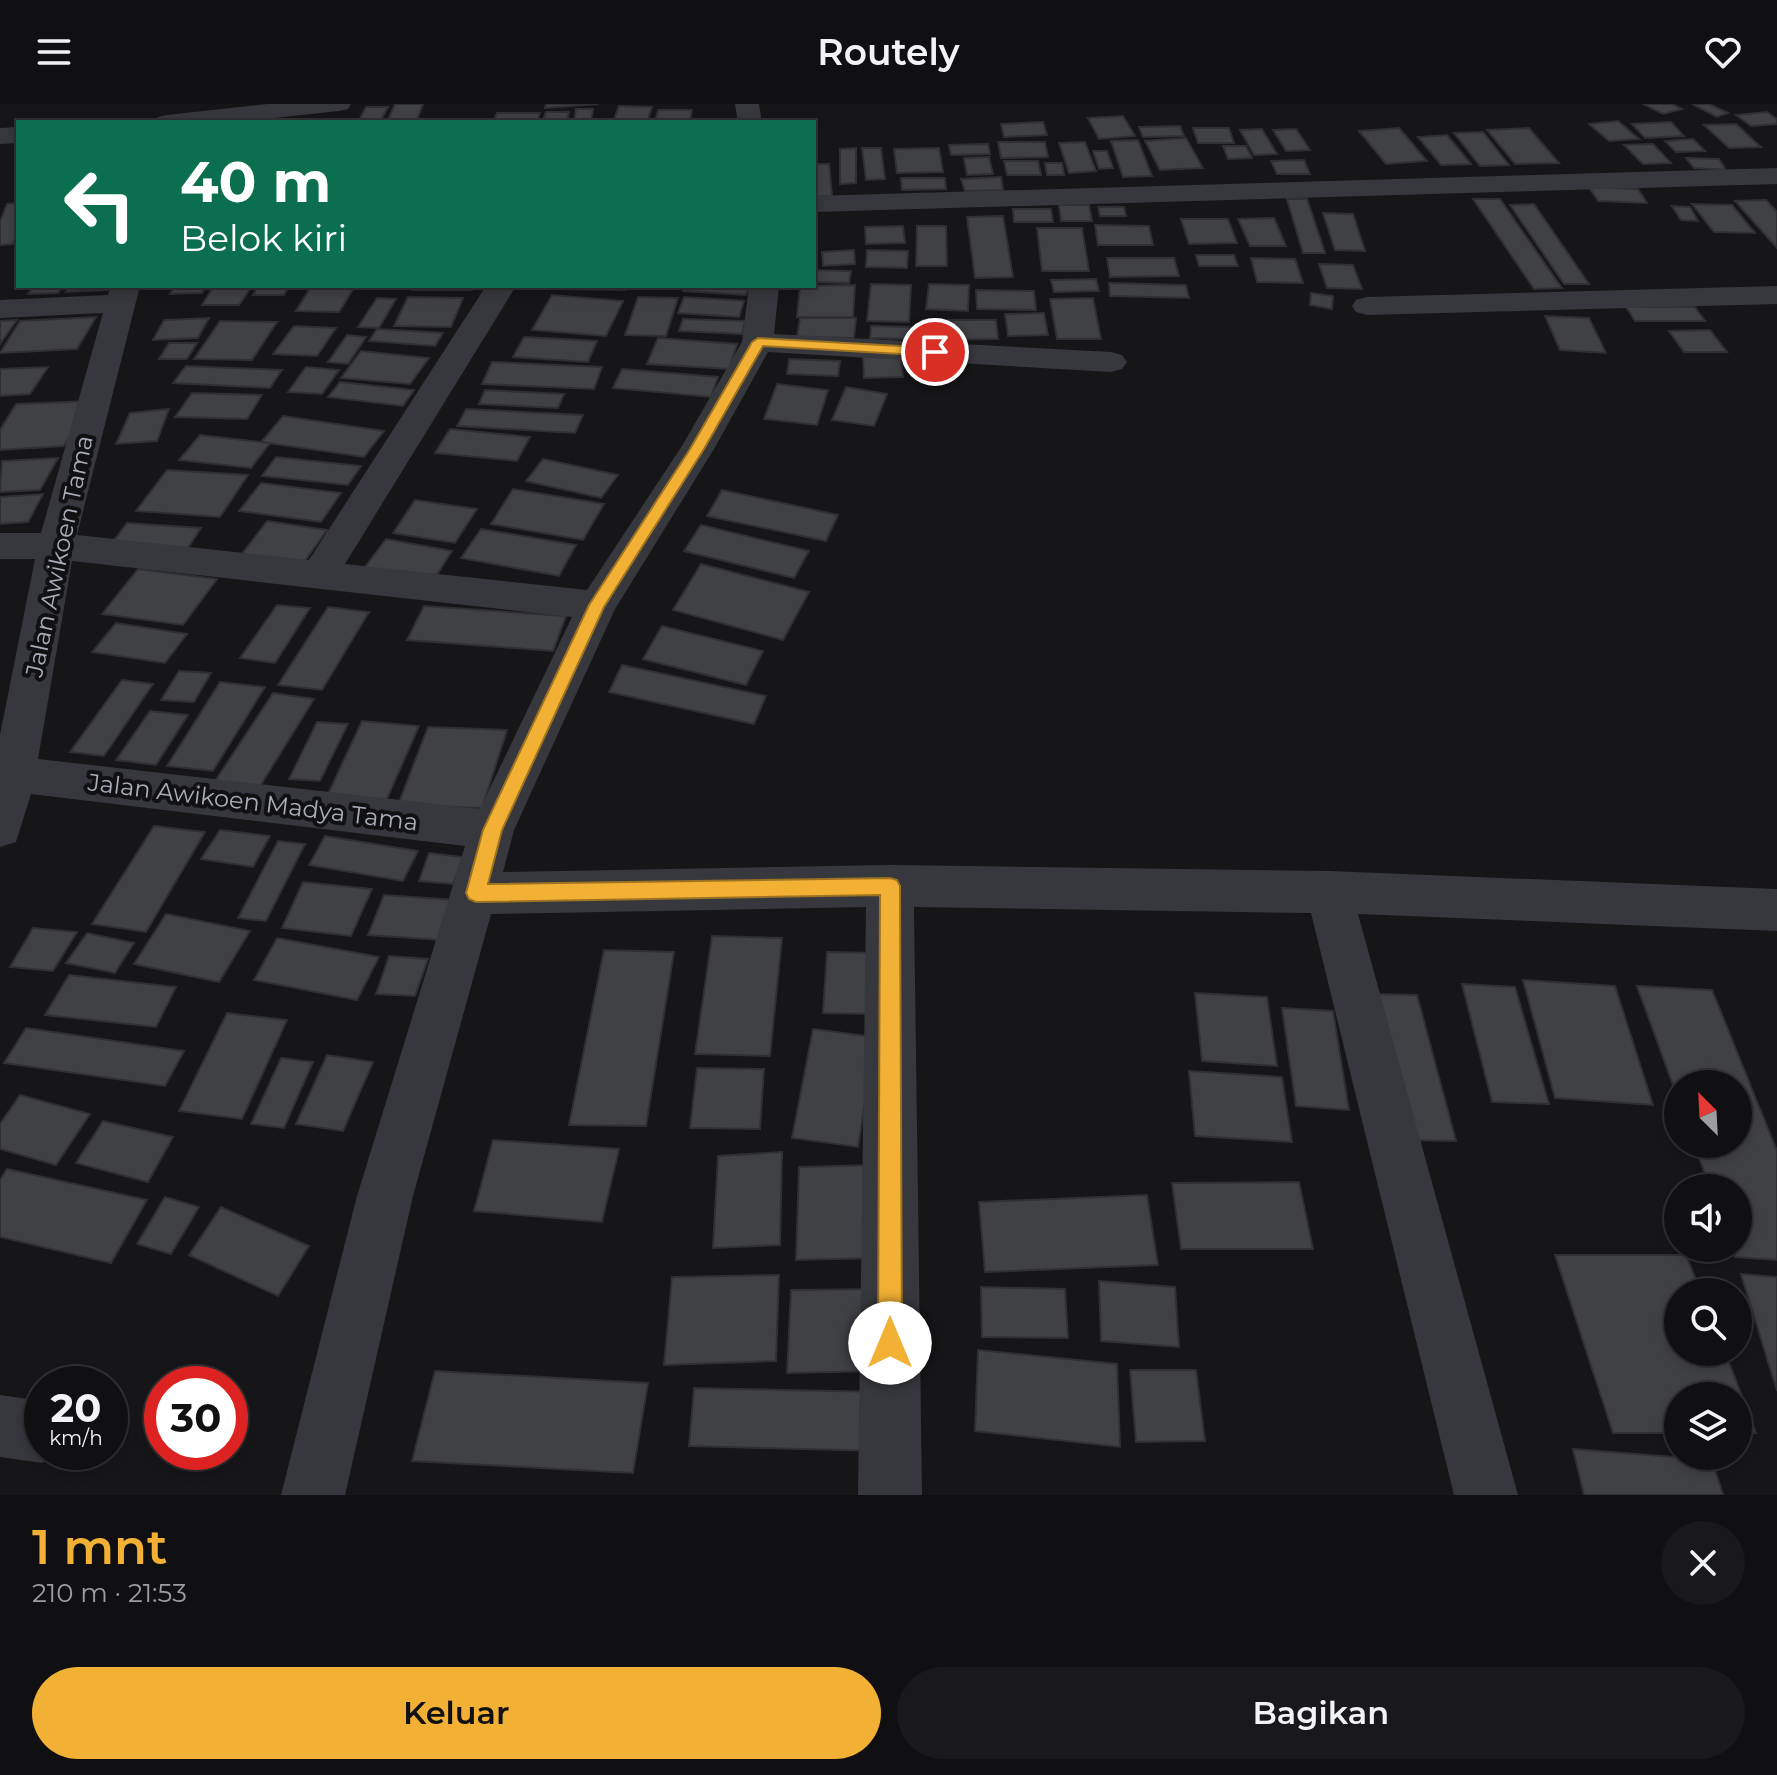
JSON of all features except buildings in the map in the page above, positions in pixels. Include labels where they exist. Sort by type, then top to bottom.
[{"type":"street","points":[[187,120],[339,104]]},
{"type":"street","points":[[816,204],[1777,176]]},
{"type":"street","points":[[319,575],[500,288]]},
{"type":"street","points":[[313,1495],[385,1196],[492,830],[597,605],[697,449],[758,342],[764,288]]},
{"type":"street","points":[[0,309],[122,295]]},
{"type":"street","name":"Jalan Awikoen Tama","points":[[0,828],[14,774],[56,546],[122,295]]},
{"type":"street","points":[[1367,306],[1777,295]]},
{"type":"street","points":[[758,342],[1111,362]]},
{"type":"street","points":[[0,546],[56,546],[597,605]]},
{"type":"street","name":"Jalan Awikoen Madya Tama","points":[[14,774],[492,830]]},
{"type":"street","points":[[476,893],[890,886],[1329,892],[1777,910]]},
{"type":"street","points":[[890,886],[890,1495]]},
{"type":"street","points":[[1329,892],[1486,1495]]},
{"type":"street","points":[[0,1426],[24,1429]]},
{"type":"route","points":[[890,1343],[890,886],[476,893],[492,830],[597,605],[697,449],[758,342],[935,352]]}]
